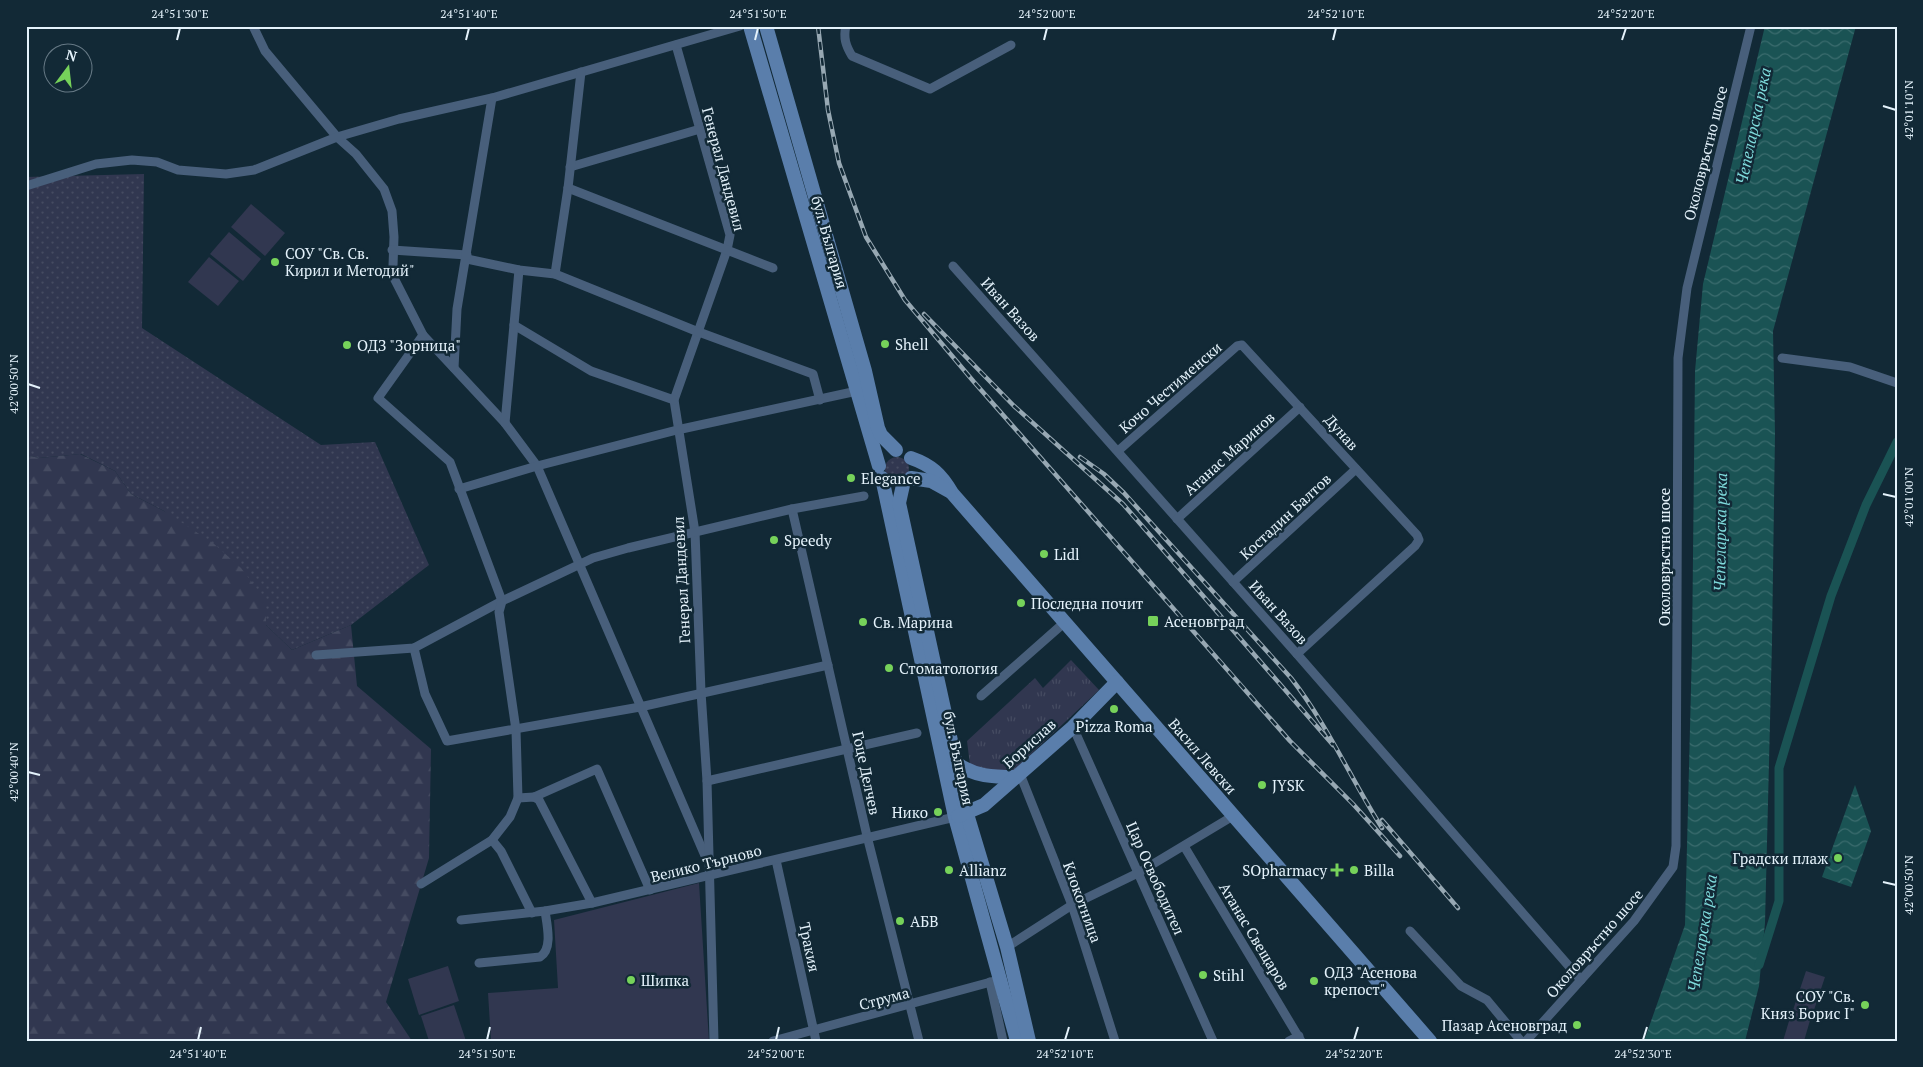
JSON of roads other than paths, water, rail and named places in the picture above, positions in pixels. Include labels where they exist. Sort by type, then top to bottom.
[{"type":"main road","name":"бул. България","points":[[750,26],[880,472],[961,815],[996,981],[1017,1041]]},
{"type":"main road","name":"бул. България","points":[[766,26],[865,371],[876,423],[881,435],[896,450]]},
{"type":"main road","points":[[896,450],[902,451],[911,458],[914,468],[907,481],[890,485],[880,472],[882,457],[896,450]]},
{"type":"main road","name":"Васил Левски","points":[[911,458],[935,470],[952,493],[1430,1041]]},
{"type":"main road","name":"бул. България","points":[[907,481],[899,503],[955,762],[961,815],[1007,947],[1029,1041]]},
{"type":"main road","name":"Васил Левски","points":[[907,481],[932,481],[952,493]]},
{"type":"main road","name":"Борислав","points":[[961,815],[984,804],[1073,727],[1117,682]]},
{"type":"main road","points":[[955,762],[965,770],[983,776],[1018,775]]},
{"type":"street","points":[[254,26],[265,51],[338,137],[356,154],[384,189],[392,210],[394,237],[392,250],[396,280],[424,335],[505,423],[537,466],[708,863]]},
{"type":"street","points":[[26,186],[96,164],[132,160],[157,162],[178,170],[226,174],[254,170],[338,137],[410,116],[492,98],[740,26]]},
{"type":"street","points":[[846,26],[844,35],[846,46],[852,56],[930,89],[1011,45]]},
{"type":"street","name":"Околовръстно шосе","points":[[1526,1041],[1634,921],[1664,882],[1672,867],[1676,846],[1678,358],[1687,288],[1751,26]]},
{"type":"street","name":"Генерал Дандевил","points":[[676,45],[730,235],[727,250],[696,331],[674,400],[677,430],[695,532],[701,692],[707,782],[708,876],[714,1041]]},
{"type":"street","points":[[555,274],[568,188],[581,72]]},
{"type":"street","points":[[454,368],[457,309],[492,98]]},
{"type":"street","points":[[570,167],[700,129]]},
{"type":"street","points":[[568,188],[773,268]]},
{"type":"street","points":[[392,250],[467,257],[519,270],[555,274],[696,331],[813,374],[820,400]]},
{"type":"street","name":"Иван Вазов","points":[[953,266],[1297,654],[1581,980]]},
{"type":"street","points":[[505,423],[519,270]]},
{"type":"street","points":[[514,325],[591,371],[674,400]]},
{"type":"street","points":[[421,884],[492,840],[510,817],[518,798],[516,730],[499,612],[502,600],[450,462],[378,398],[424,335]]},
{"type":"street","name":"Кочо Честименски","points":[[1118,451],[1237,346],[1242,345]]},
{"type":"street","name":"Дунав","points":[[1242,345],[1417,535],[1419,540],[1297,654]]},
{"type":"street","points":[[1782,358],[1820,361],[1850,367],[1897,383]]},
{"type":"street","points":[[459,489],[537,466],[677,430],[857,391]]},
{"type":"street","name":"Атанас Маринов","points":[[1176,519],[1300,407]]},
{"type":"street","name":"Костадин Балтов","points":[[1233,582],[1356,469]]},
{"type":"street","points":[[316,655],[414,648],[502,600],[579,565],[628,548],[792,509],[864,496]]},
{"type":"street","name":"Гоце Делчев","points":[[792,509],[866,836],[919,1041]]},
{"type":"street","points":[[981,696],[1065,622]]},
{"type":"street","points":[[414,648],[425,694],[447,741],[640,707],[828,665]]},
{"type":"street","name":"Цар Освободител","points":[[1073,727],[1213,1041]]},
{"type":"street","points":[[707,782],[917,733]]},
{"type":"street","points":[[518,798],[534,797],[597,769],[650,890]]},
{"type":"street","name":"Клокотница","points":[[1018,775],[1072,905],[1115,1041]]},
{"type":"street","points":[[534,797],[545,808],[592,903]]},
{"type":"street","name":"Велико Търново","points":[[461,920],[532,913],[592,903],[776,860],[866,836],[961,815]]},
{"type":"street","points":[[688,817],[696,823],[701,822],[707,816]]},
{"type":"street","points":[[1007,947],[1072,905],[1138,873],[1234,816]]},
{"type":"street","points":[[492,840],[501,851],[532,913]]},
{"type":"street","name":"Атанас Свещаров","points":[[1184,846],[1300,1038]]},
{"type":"street","name":"Тракия","points":[[776,860],[816,1041]]},
{"type":"street","points":[[479,963],[540,958],[544,955],[548,932],[545,911]]},
{"type":"street","points":[[1410,931],[1461,986],[1487,1000],[1521,1041]]},
{"type":"street","points":[[996,981],[1003,1041]]},
{"type":"street","name":"Струма","points":[[773,1041],[996,981]]},
{"type":"street","points":[[1288,1041],[1300,1038]]},
{"type":"water","name":"Чепеларска река","points":[[1765,26],[1856,26],[1773,331],[1775,434],[1772,642],[1765,923],[1759,986],[1745,1041],[1644,1041],[1685,925],[1692,649],[1695,371],[1703,284]]},
{"type":"water","points":[[1855,785],[1871,831],[1851,887],[1822,877]]},
{"type":"waterway","points":[[1759,965],[1779,901],[1779,768],[1831,596],[1866,505],[1897,442]]},
{"type":"railway","points":[[818,26],[828,110],[839,163],[866,237],[905,300],[974,382],[1290,741],[1353,804],[1400,856]]},
{"type":"railway","points":[[924,314],[1014,406],[1123,504],[1333,745]]},
{"type":"railway","points":[[1080,457],[1104,474],[1124,493],[1291,678],[1316,714],[1382,828]]},
{"type":"railway","points":[[1382,820],[1458,908]]},
{"type":"place","name":"СОУ \"Св. Св. Кирил и Методий\"","points":[[275,262]]},
{"type":"place","name":"Shell","points":[[885,344]]},
{"type":"place","name":"ОДЗ \"Зорница\"","points":[[347,345]]},
{"type":"place","name":"Elegance","points":[[851,478]]},
{"type":"place","name":"Speedy","points":[[774,540]]},
{"type":"place","name":"Lidl","points":[[1044,554]]},
{"type":"place","name":"Последна почит","points":[[1021,603]]},
{"type":"place","name":"Асеновград","points":[[1153,621]]},
{"type":"place","name":"Св. Марина","points":[[863,622]]},
{"type":"place","name":"Стоматология","points":[[889,668]]},
{"type":"place","name":"Pizza Roma","points":[[1114,709]]},
{"type":"place","name":"JYSK","points":[[1262,785]]},
{"type":"place","name":"Нико","points":[[938,812]]},
{"type":"place","name":"Градски плаж","points":[[1838,858]]},
{"type":"place","name":"Allianz","points":[[949,870]]},
{"type":"place","name":"SOpharmacy","points":[[1337,870]]},
{"type":"place","name":"Billa","points":[[1354,870]]},
{"type":"place","name":"АБВ","points":[[900,921]]},
{"type":"place","name":"Stihl","points":[[1203,975]]},
{"type":"place","name":"Шипка","points":[[631,980]]},
{"type":"place","name":"ОДЗ \"Асенова крепост\"","points":[[1314,981]]},
{"type":"place","name":"СОУ \"Св. Княз Борис I\"","points":[[1865,1005]]},
{"type":"place","name":"Пазар Асеновград","points":[[1577,1025]]}]
